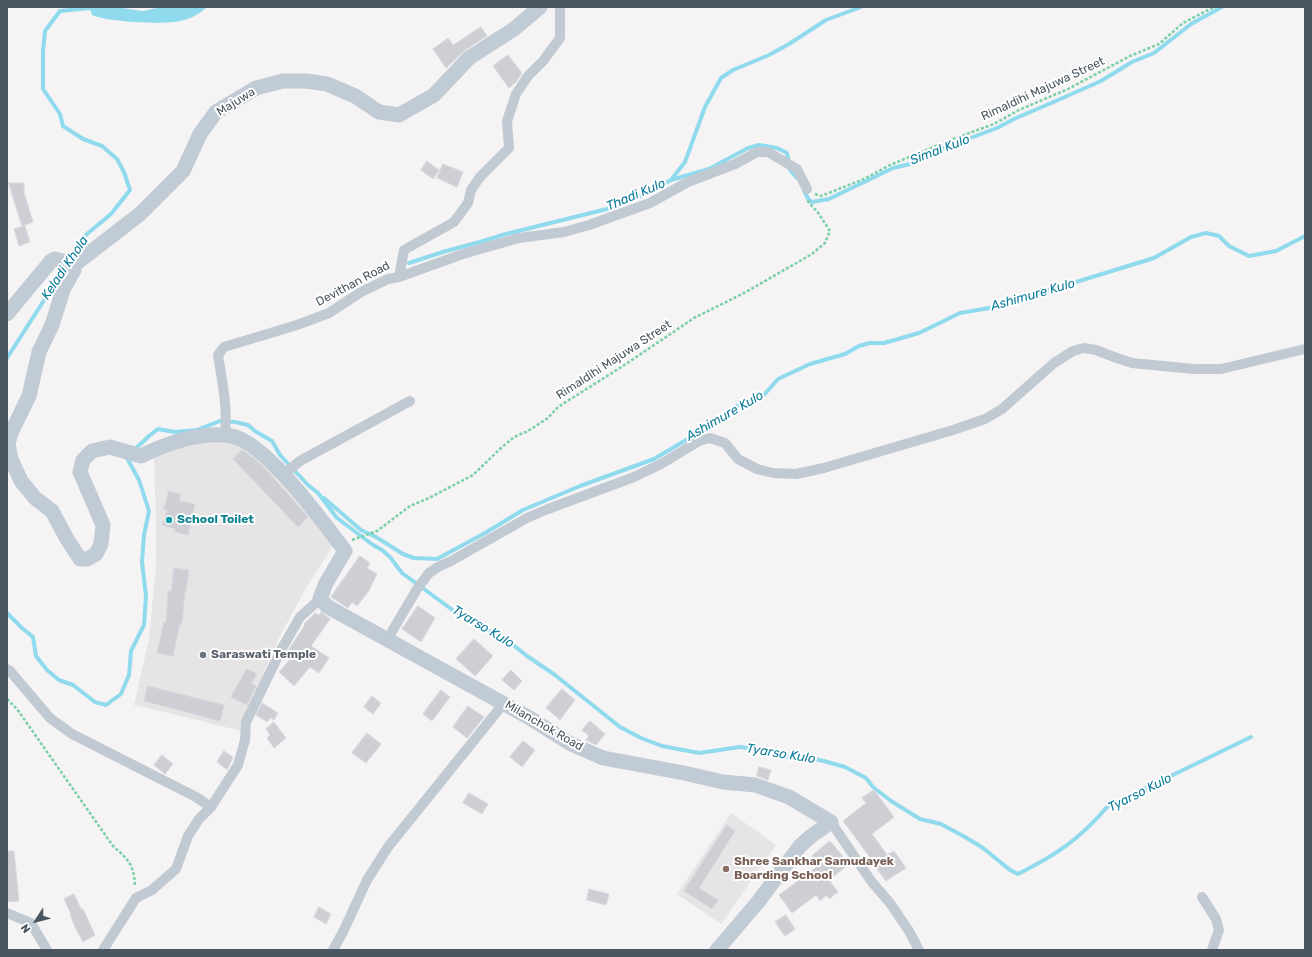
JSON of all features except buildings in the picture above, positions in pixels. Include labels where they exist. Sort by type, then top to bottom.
[{"type":"street","name":"Majuwa","points":[[74,265],[140,214],[183,171],[200,134],[216,112],[256,88],[283,81],[306,81],[327,84],[355,96],[379,112],[399,115],[434,95],[469,58],[514,29],[540,7]]},
{"type":"street","name":"Devithan Road","points":[[226,431],[226,411],[218,355],[224,348],[297,325],[329,313],[361,292],[400,274],[404,250],[454,222],[468,203],[471,190],[480,177],[509,148],[507,121],[516,94],[528,76],[543,61],[560,38],[560,7]]},
{"type":"street","points":[[400,274],[519,238],[564,232],[589,225],[650,203],[688,182],[735,164],[757,152],[768,152],[797,170],[806,192]]},
{"type":"street","points":[[7,314],[51,261],[55,259],[74,265],[74,270],[63,290],[52,325],[39,352],[29,396],[11,433],[8,444],[11,460],[21,481],[35,498],[52,511],[66,539],[80,559],[87,559],[96,554],[101,544],[103,525],[80,472],[83,460],[92,450],[110,447],[121,449],[140,456],[160,446],[177,441],[226,431],[232,436],[242,439],[255,447],[284,474],[315,510],[345,551],[326,583],[320,599],[300,617],[281,650],[246,722],[245,740],[238,765],[211,807],[199,819],[188,836],[176,869],[152,890],[136,898],[103,950]]},
{"type":"street","points":[[387,640],[428,573],[527,518],[548,508],[634,477],[661,464],[699,441],[710,438],[725,443],[738,459],[757,469],[773,473],[796,474],[824,468],[953,430],[985,419],[1002,409],[1023,392],[1054,363],[1073,351],[1084,348],[1096,350],[1132,363],[1221,369],[1305,349]]},
{"type":"street","points":[[284,474],[300,461],[410,401]]},
{"type":"street","name":"Milanchok Road","points":[[320,599],[328,607],[504,703],[571,744],[603,758],[723,782],[754,785],[790,798],[831,822]]},
{"type":"street","points":[[7,669],[50,718],[72,734],[196,797],[211,807]]},
{"type":"street","points":[[333,950],[367,880],[388,847],[504,703]]},
{"type":"street","points":[[717,950],[758,902],[800,846],[831,822],[871,881],[890,903],[909,931],[919,950]]},
{"type":"street","points":[[1202,897],[1216,919],[1219,930],[1212,950]]},
{"type":"street","points":[[7,913],[31,923],[47,950]]},
{"type":"path","name":"Rimaldihi Majuwa Street","points":[[806,192],[822,196],[953,139],[994,124],[1019,110],[1068,89],[1130,56],[1159,44],[1183,23],[1214,7]]},
{"type":"path","name":"Rimaldihi Majuwa Street","points":[[351,541],[377,531],[406,509],[473,475],[501,448],[514,438],[548,418],[558,407],[623,366],[694,318],[746,292],[812,254],[825,243],[830,231],[822,218],[812,208],[806,192]]},
{"type":"path","points":[[7,700],[17,709],[113,846],[126,858],[134,872],[136,898]]},
{"type":"shaded area","points":[[219,439],[254,448],[334,544],[306,588],[281,634],[266,667],[241,731],[134,705],[149,639],[156,564],[154,456],[172,448]]},
{"type":"shaded area","name":"Shree Sankhar Samudayek Boarding School","points":[[731,813],[776,845],[721,924],[677,894]]},
{"type":"water","points":[[115,7],[143,11],[161,7],[207,7],[188,19],[174,22],[156,23],[120,21],[99,17],[92,15],[90,8]]},
{"type":"waterway","name":"Thadi Kulo","points":[[409,263],[506,234],[611,208],[646,194],[671,180],[685,162],[705,107],[721,78],[733,70],[769,55],[789,44],[826,20],[861,7]]},
{"type":"waterway","name":"Simal Kulo","points":[[804,191],[809,200],[812,202],[829,199],[893,168],[910,164],[933,152],[997,128],[1016,118],[1101,81],[1132,62],[1154,53],[1191,24],[1222,7]]},
{"type":"waterway","name":"Keladi Khola","points":[[69,260],[81,239],[111,214],[130,190],[124,172],[117,159],[102,146],[83,139],[63,126],[60,114],[43,89],[43,51],[45,31],[60,11],[90,8],[94,9]]},
{"type":"waterway","name":"Simal Kulo","points":[[671,180],[709,169],[748,148],[759,145],[777,148],[787,153],[790,170],[797,178]]},
{"type":"waterway","name":"Ashimure Kulo","points":[[324,498],[361,530],[376,537],[403,554],[414,558],[437,559],[523,510],[580,486],[654,459],[703,430],[739,405],[763,396],[778,379],[810,364],[845,354],[859,346],[870,343],[884,343],[919,333],[960,313],[995,307],[1154,258],[1191,237],[1206,233],[1219,236],[1229,246],[1249,256],[1276,251],[1305,236]]},
{"type":"waterway","name":"Keladi Khola","points":[[7,358],[66,266]]},
{"type":"waterway","name":"Tyarso Kulo","points":[[133,451],[158,429],[175,432],[197,430],[220,421],[248,425],[272,441],[280,455],[308,485],[318,493],[337,518],[382,550],[390,557],[402,573],[454,611],[507,640],[555,675],[620,727],[641,738],[662,746],[699,753],[740,747],[755,749],[772,755],[804,757],[845,767],[866,778],[873,787],[891,801],[920,819],[941,824],[965,837],[983,848],[1010,870],[1018,874],[1056,853],[1067,845],[1087,828],[1107,807],[1251,737]]},
{"type":"waterway","points":[[7,613],[33,637],[36,656],[47,670],[59,680],[73,685],[95,702],[106,705],[121,694],[129,675],[131,651],[144,625],[146,596],[142,562],[144,535],[149,511],[139,480],[127,458],[129,456]]},
{"type":"place","name":"School Toilet","points":[[169,520]]},
{"type":"place","name":"Saraswati Temple","points":[[203,655]]},
{"type":"place","name":"Shree Sankhar Samudayek Boarding School","points":[[726,869]]}]
